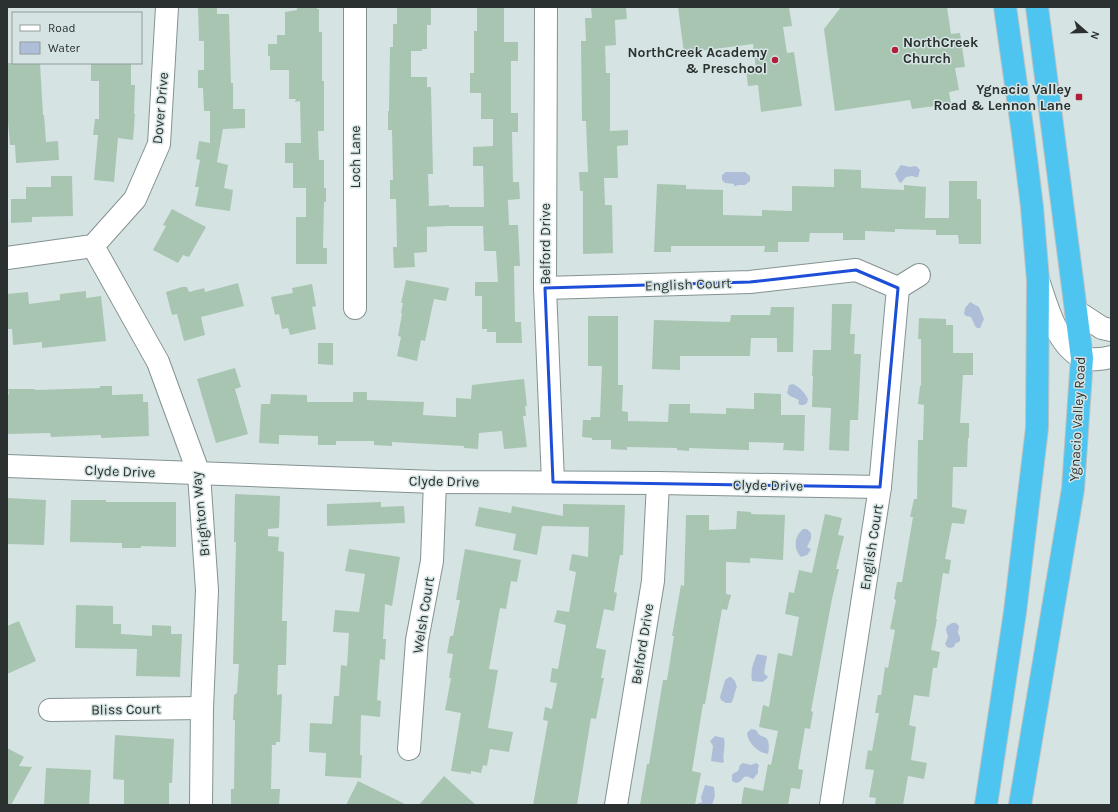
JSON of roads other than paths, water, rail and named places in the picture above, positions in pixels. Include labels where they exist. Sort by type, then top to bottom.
[{"type":"highway","points":[[986,805],[1015,612],[1037,428],[1038,280],[1032,200],[1024,134],[1005,7]]},
{"type":"highway","name":"Ygnacio Valley Road","points":[[1020,805],[1073,489],[1082,358],[1037,7]]},
{"type":"street","name":"Dover Drive","points":[[93,246],[135,199],[159,144],[167,7]]},
{"type":"street","name":"Loch Lane","points":[[355,7],[355,308]]},
{"type":"street","name":"Belford Drive","points":[[546,7],[545,288],[553,482]]},
{"type":"street","points":[[7,258],[93,246]]},
{"type":"street","name":"Brighton Way","points":[[93,246],[158,362],[199,474],[207,590],[202,708],[201,805]]},
{"type":"street","name":"English Court","points":[[545,288],[750,282],[856,270],[898,288],[880,487],[831,805]]},
{"type":"street","points":[[898,288],[919,275]]},
{"type":"street","points":[[1038,280],[1051,320],[1069,348],[1082,358],[1104,359],[1111,357]]},
{"type":"street","points":[[1076,311],[1102,328],[1111,330]]},
{"type":"street","name":"Clyde Drive","points":[[7,466],[435,482],[658,483],[880,487]]},
{"type":"street","name":"Welsh Court","points":[[409,749],[418,640],[432,561],[435,482]]},
{"type":"street","name":"Belford Drive","points":[[616,805],[653,581],[658,483]]},
{"type":"street","name":"Bliss Court","points":[[50,710],[202,708]]},
{"type":"water","points":[[901,165],[910,167],[916,166],[920,170],[918,177],[906,177],[901,183],[899,182],[895,174]]},
{"type":"water","points":[[726,172],[745,172],[750,176],[750,181],[745,185],[736,186],[734,186],[734,184],[725,183],[722,180],[722,175]]},
{"type":"water","points":[[970,302],[979,307],[984,319],[980,328],[975,326],[971,317],[964,314],[965,308]]},
{"type":"water","points":[[793,384],[802,390],[808,399],[807,403],[804,405],[800,405],[798,403],[799,400],[787,393],[789,385]]},
{"type":"water","points":[[803,529],[807,529],[811,533],[811,539],[807,547],[811,549],[807,555],[801,557],[798,554],[796,539]]},
{"type":"water","points":[[952,623],[956,623],[959,626],[958,633],[960,641],[955,644],[954,647],[950,648],[945,644],[948,637],[946,630],[947,626]]},
{"type":"water","points":[[757,654],[767,656],[764,673],[768,677],[763,682],[752,681],[752,667]]},
{"type":"water","points":[[729,677],[735,681],[737,687],[731,703],[726,703],[721,700],[720,697],[725,680]]},
{"type":"water","points":[[751,729],[756,730],[760,735],[767,739],[769,746],[768,754],[757,750],[751,744],[747,733]]},
{"type":"water","points":[[715,736],[724,738],[725,744],[723,763],[711,761],[713,746],[710,741]]},
{"type":"water","points":[[743,763],[751,765],[756,763],[759,765],[758,773],[753,779],[747,776],[736,783],[732,781],[732,775],[738,771],[740,765]]},
{"type":"water","points":[[705,785],[714,787],[715,796],[712,805],[698,805],[697,804],[702,802],[701,797]]},
{"type":"place","name":"NorthCreek Church","points":[[895,50]]},
{"type":"place","name":"NorthCreek Academy & Preschool","points":[[775,60]]},
{"type":"place","name":"Ygnacio Valley Road & Lennon Lane","points":[[1079,97]]}]
